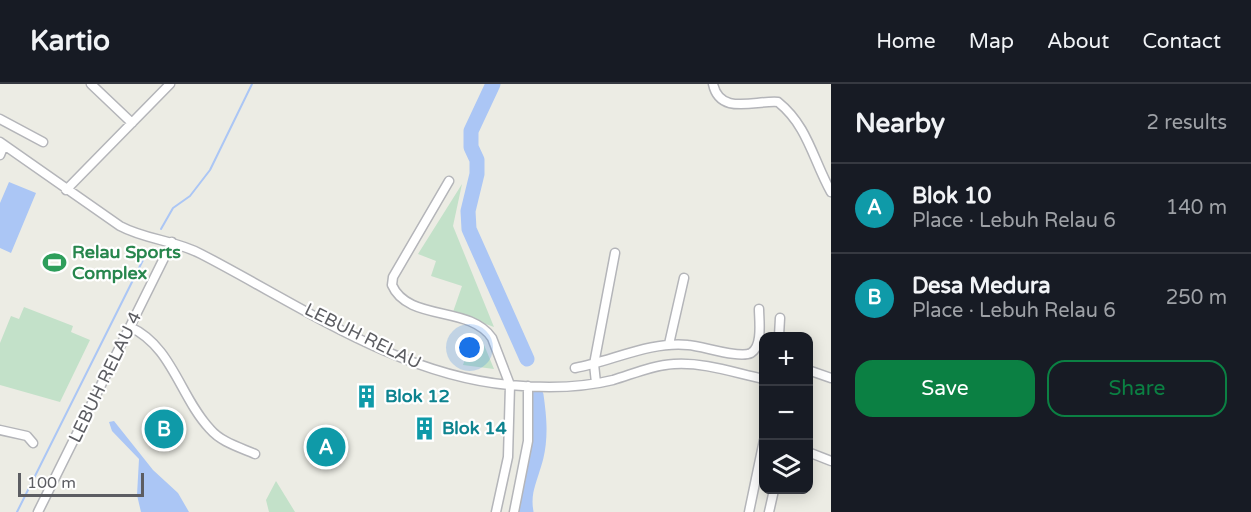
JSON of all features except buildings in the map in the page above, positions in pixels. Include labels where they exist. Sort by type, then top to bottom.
[{"type":"street","points":[[91,84],[132,123]]},
{"type":"street","points":[[66,190],[170,84]]},
{"type":"street","points":[[713,84],[715,93],[724,102],[735,105],[778,102],[790,112],[807,138],[831,192]]},
{"type":"street","points":[[0,119],[43,142]]},
{"type":"street","points":[[0,155],[2,144]]},
{"type":"street","name":"LEBUH RELAU","points":[[2,144],[66,190],[136,235],[172,242],[202,254],[399,357],[458,376],[510,385],[596,384],[675,364],[696,364],[759,378]]},
{"type":"street","points":[[448,181],[393,278],[392,285],[403,301],[467,322],[488,332],[510,385],[508,457],[496,512]]},
{"type":"street","name":"LEBUH RELAU 4","points":[[38,512],[172,242]]},
{"type":"street","points":[[596,384],[594,364],[615,253]]},
{"type":"street","points":[[669,344],[684,278]]},
{"type":"street","points":[[575,368],[669,344],[707,347],[743,356],[752,352],[757,344],[759,309]]},
{"type":"street","points":[[779,332],[780,318]]},
{"type":"street","points":[[130,327],[157,345],[183,393],[210,430],[225,441],[255,454]]},
{"type":"street","points":[[813,372],[831,378]]},
{"type":"street","points":[[514,512],[528,441],[528,386]]},
{"type":"street","points":[[0,430],[27,436],[33,443]]},
{"type":"street","points":[[813,454],[831,461]]},
{"type":"street","points":[[751,511],[759,467]]},
{"type":"street","points":[[769,512],[773,494]]},
{"type":"green space","points":[[462,184],[453,226],[494,327],[453,312],[462,286],[431,276],[436,261],[418,254]]},
{"type":"green space","points":[[24,307],[73,326],[71,332],[90,340],[60,402],[0,385],[0,343],[11,316],[19,319]]},
{"type":"green space","points":[[473,334],[482,340],[494,369],[463,365]]},
{"type":"green space","points":[[276,481],[295,512],[269,512],[266,500]]},
{"type":"water","points":[[9,182],[36,193],[11,253],[0,248],[0,203]]},
{"type":"water","points":[[114,421],[153,470],[178,493],[189,512],[141,512],[137,495],[139,459],[112,431],[109,422]]},
{"type":"waterway","points":[[161,229],[173,208],[190,196],[210,170],[252,84]]},
{"type":"waterway","points":[[493,84],[471,131],[471,147],[477,160],[477,174],[468,211],[469,229],[527,359]]},
{"type":"waterway","points":[[17,512],[144,258]]},
{"type":"waterway","points":[[526,512],[526,491],[539,441],[536,395]]},
{"type":"place","name":"Relau Sports Complex","points":[[54,262]]},
{"type":"place","name":"Blok 12","points":[[367,396]]},
{"type":"place","name":"Blok 14","points":[[424,428]]},
{"type":"place","name":"Desa Medura","points":[[164,429]]},
{"type":"place","name":"Blok 10","points":[[326,447]]}]
